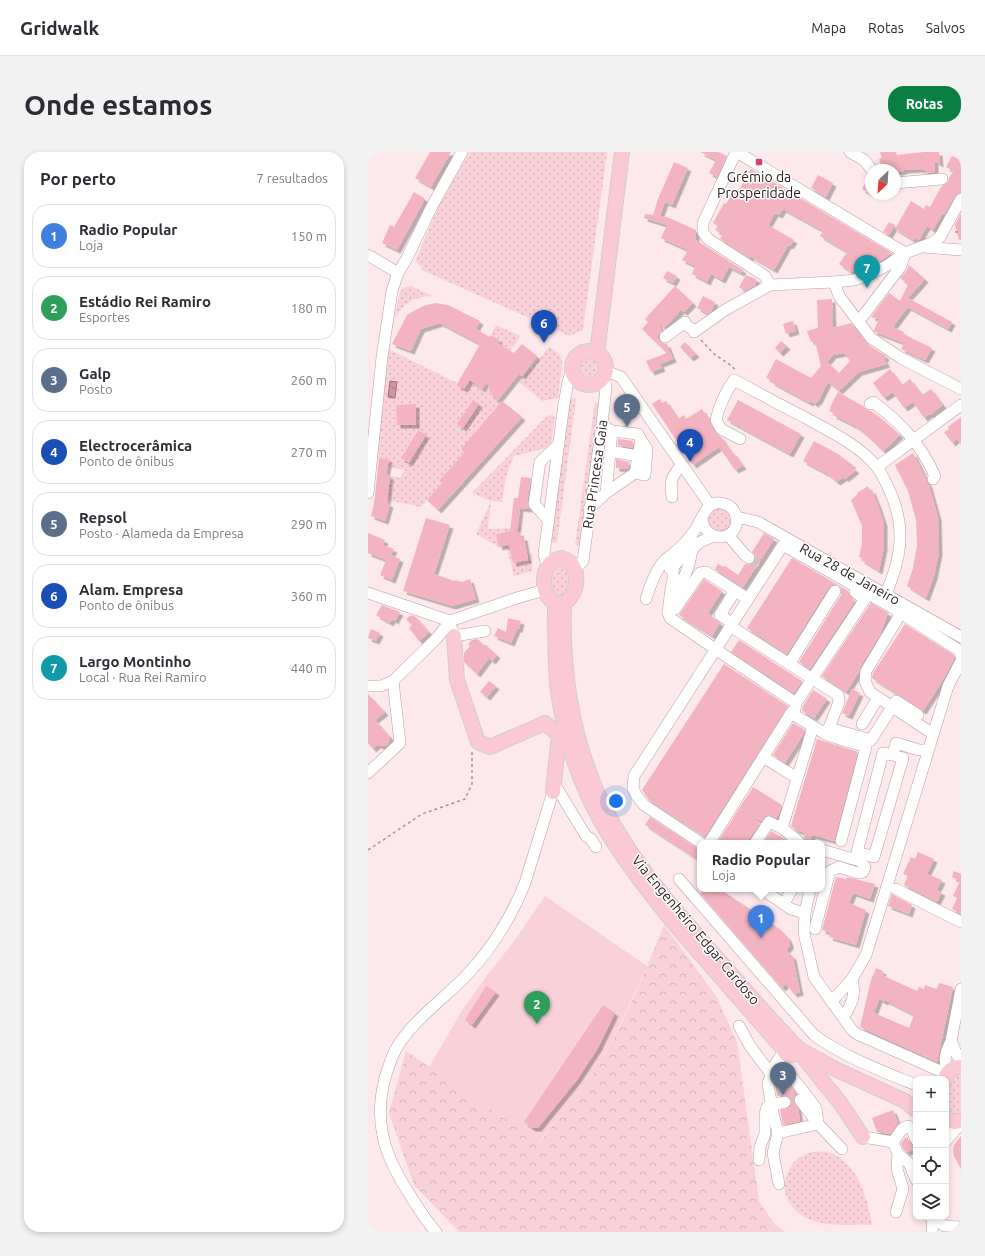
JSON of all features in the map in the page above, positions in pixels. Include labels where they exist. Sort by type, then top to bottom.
[{"type":"main road","points":[[597,353],[622,152]]},
{"type":"main road","points":[[582,352],[597,353],[604,360],[605,373],[597,383],[588,385],[579,382],[575,378],[572,369],[574,359],[582,352]]},
{"type":"main road","points":[[562,558],[567,559],[575,569],[577,582],[571,598],[559,603],[548,598],[544,580],[547,566],[552,561],[562,558]]},
{"type":"main road","name":"Via Engenheiro Edgar Cardoso","points":[[559,603],[563,624],[562,681],[588,772],[600,800],[618,833],[654,884],[671,912],[766,1028],[841,1104],[863,1137]]},
{"type":"main road","points":[[454,636],[457,680],[478,742],[490,747],[545,723],[559,735],[555,786]]},
{"type":"main road","name":"Via Engenheiro Edgar Cardoso","points":[[671,912],[788,1049]]},
{"type":"main road","points":[[788,1049],[910,1101]]},
{"type":"main road","points":[[949,1120],[954,1122],[961,1122]]},
{"type":"street","points":[[368,493],[382,358],[392,291],[398,273],[407,258],[431,208],[462,152]]},
{"type":"street","points":[[770,285],[766,276],[708,239],[704,232],[703,223],[737,152],[905,253]]},
{"type":"street","points":[[850,152],[864,160],[867,164]]},
{"type":"street","points":[[901,182],[942,179]]},
{"type":"street","points":[[665,337],[685,322],[686,326],[695,331],[725,310],[770,285],[854,280],[869,275],[888,265],[905,253],[932,243],[940,237],[961,199]]},
{"type":"street","points":[[923,247],[961,250]]},
{"type":"street","points":[[863,316],[901,266],[905,253]]},
{"type":"street","points":[[368,255],[398,273]]},
{"type":"street","points":[[834,282],[839,296],[871,338],[901,358],[956,385],[961,389]]},
{"type":"street","points":[[547,566],[544,554],[560,444],[564,404],[572,369]]},
{"type":"street","points":[[605,373],[621,377],[710,505]]},
{"type":"street","name":"Rua Princesa Gaia","points":[[575,569],[583,561],[589,509],[602,424],[606,388],[605,373]]},
{"type":"street","points":[[740,439],[721,429],[716,420],[723,412],[726,391],[734,380],[845,440],[876,467],[888,486],[900,523],[900,551],[894,575],[886,594]]},
{"type":"street","points":[[870,404],[873,402],[893,417],[914,439],[928,460],[935,476],[933,479]]},
{"type":"street","points":[[876,467],[961,405]]},
{"type":"street","points":[[602,424],[612,431],[638,434],[647,449],[645,475],[635,473]]},
{"type":"street","points":[[606,493],[612,431]]},
{"type":"street","points":[[589,509],[606,493],[635,473],[641,440]]},
{"type":"street","points":[[549,521],[534,504],[540,462],[560,444]]},
{"type":"street","points":[[610,451],[638,456]]},
{"type":"street","points":[[672,497],[672,476],[681,465]]},
{"type":"street","points":[[702,519],[705,530],[714,536],[720,537],[728,535],[734,529],[737,517],[731,507],[726,504],[715,503],[710,505],[706,509],[693,534],[674,554],[664,561],[652,583],[646,599],[666,572],[700,542],[714,536]]},
{"type":"street","name":"Rua 28 de Janeiro","points":[[737,517],[758,522],[961,637]]},
{"type":"street","points":[[728,535],[745,555],[758,564]]},
{"type":"street","points":[[697,840],[644,805],[636,795],[633,788],[634,776],[748,599],[758,564],[783,545],[901,613],[960,651],[961,657]]},
{"type":"street","points":[[670,597],[677,591],[688,568],[692,549]]},
{"type":"street","points":[[674,554],[673,579],[670,588],[668,612],[670,618],[716,649],[794,708],[813,727],[871,740],[896,701],[918,714]]},
{"type":"street","points":[[668,612],[675,609],[700,573],[706,572],[748,599]]},
{"type":"street","points":[[711,840],[808,684],[865,599],[849,588],[848,583]]},
{"type":"street","points":[[368,686],[381,686],[393,681],[437,638],[450,621],[545,590]]},
{"type":"street","points":[[735,591],[720,615],[731,625],[838,695],[839,702],[826,731]]},
{"type":"street","points":[[789,664],[835,591]]},
{"type":"street","points":[[368,593],[450,621]]},
{"type":"street","points":[[901,613],[866,671],[865,681],[870,692],[932,734]]},
{"type":"street","points":[[450,621],[454,636],[485,630]]},
{"type":"street","points":[[832,1001],[852,979],[866,955],[932,734],[948,686],[961,661]]},
{"type":"street","points":[[368,773],[400,743],[393,681]]},
{"type":"street","points":[[862,724],[878,698]]},
{"type":"street","points":[[782,828],[813,727]]},
{"type":"street","points":[[826,731],[830,736],[866,748],[841,841]]},
{"type":"street","points":[[893,755],[896,743],[919,750],[927,750]]},
{"type":"street","points":[[883,753],[893,755],[902,758],[874,857],[857,852],[883,753]]},
{"type":"street","points":[[763,757],[797,778]]},
{"type":"street","points":[[555,786],[586,836],[591,839],[596,847]]},
{"type":"street","points":[[436,1232],[399,1179],[388,1156],[384,1144],[380,1120],[380,1107],[384,1083],[395,1050],[406,1035],[476,965],[504,926],[525,883],[555,786]]},
{"type":"street","points":[[757,840],[769,822],[782,828],[797,840]]},
{"type":"street","points":[[825,851],[860,861],[866,867],[863,872],[858,873],[839,867],[830,871],[825,891]]},
{"type":"street","points":[[678,879],[814,1036],[878,1069],[913,1084]]},
{"type":"street","points":[[896,889],[961,922]]},
{"type":"street","points":[[768,892],[791,909],[805,913]]},
{"type":"street","points":[[784,904],[790,892]]},
{"type":"street","points":[[815,929],[825,892]]},
{"type":"street","points":[[823,899],[810,893],[805,913],[804,933],[814,977],[852,1030],[857,1034],[951,1073]]},
{"type":"street","points":[[844,1017],[851,1006],[855,990],[852,979]]},
{"type":"street","points":[[951,1073],[945,1064],[961,989]]},
{"type":"street","points":[[739,1026],[752,1050],[774,1071],[780,1082]]},
{"type":"street","points":[[951,1041],[957,1055],[961,1060]]},
{"type":"street","points":[[779,1184],[773,1152],[778,1133],[768,1084],[776,1063],[788,1049]]},
{"type":"street","points":[[774,1071],[790,1075],[816,1108],[818,1124]]},
{"type":"street","points":[[800,1100],[818,1124],[842,1149]]},
{"type":"street","points":[[759,1160],[760,1147],[765,1134],[765,1114],[767,1107],[786,1102]]},
{"type":"street","points":[[949,1137],[961,1122]]},
{"type":"street","points":[[778,1133],[818,1124]]},
{"type":"street","points":[[893,1142],[902,1129],[908,1126],[913,1132]]},
{"type":"street","points":[[863,1137],[893,1142]]},
{"type":"street","points":[[893,1142],[898,1154],[897,1169],[903,1189],[896,1212]]},
{"type":"street","points":[[898,1154],[913,1159]]},
{"type":"street","points":[[898,1154],[909,1163],[913,1173]]},
{"type":"street","points":[[932,1220],[932,1232]]},
{"type":"street","points":[[935,1220],[945,1226],[961,1227]]},
{"type":"street","points":[[956,1232],[961,1231]]},
{"type":"path","points":[[695,331],[714,354],[732,366],[738,373],[734,380]]},
{"type":"path","points":[[368,850],[422,814],[465,799],[472,784],[472,747]]},
{"type":"green space","points":[[470,152],[607,152],[583,330],[569,336],[422,270],[416,260],[438,207]]},
{"type":"green space","points":[[411,286],[433,296],[414,299],[402,309],[394,320],[400,291]]},
{"type":"green space","points":[[496,325],[521,336],[482,389],[486,392],[489,389],[491,395],[501,403],[461,450],[464,453],[439,481],[442,483],[421,507],[387,500],[390,476],[400,478],[405,470],[388,467],[389,459],[376,457],[388,349],[457,383],[466,368],[469,370],[498,343],[499,340],[491,335]],"holes":[[[418,430],[409,463],[401,458]]]},
{"type":"green space","points":[[549,347],[557,352],[562,359],[558,398],[542,401],[519,382]]},
{"type":"green space","points":[[589,359],[595,362],[598,368],[595,374],[589,377],[583,374],[580,368],[583,362]]},
{"type":"green space","points":[[570,398],[576,399],[557,543],[551,542]]},
{"type":"green space","points":[[595,402],[600,403],[581,546],[575,545]]},
{"type":"green space","points":[[548,415],[555,416],[551,447],[514,456],[506,476],[502,502],[491,501],[472,493]]},
{"type":"green space","points":[[491,501],[488,529],[522,528],[519,531],[520,532],[506,535],[514,563],[528,560],[528,555],[533,554],[532,571],[514,576],[507,548],[499,547],[476,534]]},
{"type":"green space","points":[[719,508],[727,512],[731,520],[727,528],[719,532],[711,528],[707,520],[711,512]]},
{"type":"green space","points":[[561,566],[570,573],[570,589],[561,599],[554,595],[552,579],[557,568]]},
{"type":"green space","points":[[545,896],[647,966],[617,1030],[597,1067],[539,1142],[429,1067],[463,1009],[515,940]]},
{"type":"green space","points":[[664,925],[716,996],[737,1042],[759,1201],[774,1224],[785,1232],[459,1232],[414,1185],[389,1113],[406,1051],[540,1142],[584,1086],[607,1050],[634,998]]},
{"type":"green space","points":[[961,1073],[961,1116],[958,1117],[949,1113],[949,1083],[956,1075]]},
{"type":"green space","points":[[811,1152],[827,1152],[837,1156],[853,1171],[868,1203],[872,1225],[840,1225],[818,1222],[808,1219],[792,1206],[788,1201],[785,1192],[786,1177],[797,1159]]},
{"type":"water","points":[[390,381],[397,382],[395,398],[388,397]]},
{"type":"building","points":[[430,152],[451,152],[431,187],[415,178]]},
{"type":"building","points":[[700,152],[718,152],[727,156],[717,177],[709,173],[716,160]]},
{"type":"building","points":[[880,152],[896,152],[897,155],[939,152],[940,164],[935,161],[935,173],[925,173],[925,170],[920,169],[901,171],[901,164],[881,164],[879,159],[882,158]]},
{"type":"building","points":[[952,156],[961,160],[961,192],[955,196],[933,230],[927,226],[919,240],[914,238],[913,240],[895,229],[911,201],[924,209],[926,205],[930,207],[941,187],[948,182],[954,171],[946,167]]},
{"type":"building","points":[[674,162],[688,168],[672,205],[665,202],[660,216],[667,217],[696,230],[696,240],[743,270],[741,273],[729,267],[722,280],[711,274],[707,282],[692,274],[695,266],[682,260],[688,250],[661,238],[667,225],[644,218],[645,214],[653,215],[658,199]]},
{"type":"building","points":[[751,169],[892,253],[880,261],[872,256],[869,261],[864,258],[856,271],[851,272],[839,264],[847,252],[820,236],[823,231],[783,209],[779,215],[775,213],[768,225],[794,240],[790,246],[788,245],[774,270],[750,256],[750,258],[720,239],[723,234],[715,230],[718,226],[713,223],[724,203],[726,204],[734,190],[738,192]]},
{"type":"building","points":[[818,175],[833,183],[826,197],[811,188]]},
{"type":"building","points":[[865,183],[865,191],[862,189]]},
{"type":"building","points":[[414,192],[424,198],[424,201],[397,250],[382,243],[390,225],[394,227]]},
{"type":"building","points":[[961,213],[961,240],[959,240],[955,225]]},
{"type":"building","points":[[889,222],[895,225],[889,235],[883,232]]},
{"type":"building","points":[[909,265],[925,279],[908,298],[952,322],[948,329],[908,307],[893,327],[904,332],[903,334],[932,348],[925,360],[901,349],[904,343],[875,332],[874,330],[879,319],[871,317],[889,293],[900,301],[908,285],[900,278],[907,270]]},
{"type":"building","points":[[667,271],[677,276],[673,283],[663,278]]},
{"type":"building","points":[[746,275],[756,279],[756,285],[745,291],[739,287]]},
{"type":"building","points":[[675,286],[693,303],[684,312],[681,310],[664,328],[658,322],[662,331],[658,335],[658,338],[662,343],[667,344],[673,359],[660,364],[662,368],[651,372],[646,361],[667,353],[642,329],[648,322],[645,319]]},
{"type":"building","points":[[703,296],[715,302],[711,312],[708,314],[697,308]]},
{"type":"building","points":[[832,299],[833,328],[851,323],[868,345],[886,356],[884,360],[887,364],[859,372],[839,391],[828,382],[818,402],[817,401],[815,404],[811,401],[810,403],[766,378],[776,359],[811,378],[821,366],[815,341],[811,342],[807,331],[818,328],[817,300]],"holes":[[[844,353],[850,361],[839,373],[827,362],[833,355]]]},
{"type":"building","points":[[435,303],[448,305],[480,321],[476,329],[499,340],[498,343],[514,353],[522,344],[537,356],[522,376],[519,374],[498,400],[491,395],[487,382],[482,389],[470,380],[464,389],[457,385],[480,344],[440,323],[421,329],[411,351],[392,344],[407,315],[423,306]]},
{"type":"building","points":[[793,321],[796,331],[786,334],[783,324]]},
{"type":"building","points":[[781,341],[787,346],[780,353],[775,348]]},
{"type":"building","points":[[685,342],[696,354],[690,358],[680,347]]},
{"type":"building","points":[[890,369],[902,385],[910,379],[922,395],[931,389],[943,405],[924,418],[913,402],[904,408],[893,392],[884,398],[873,383]]},
{"type":"building","points":[[838,392],[871,411],[900,435],[883,451],[855,426],[833,415],[834,413],[829,411]]},
{"type":"building","points":[[660,399],[662,403],[666,401],[678,419],[684,415],[686,419],[702,409],[715,432],[721,437],[743,466],[735,470],[719,447],[693,465],[652,404]]},
{"type":"building","points":[[473,400],[479,404],[463,428],[457,424]]},
{"type":"building","points":[[738,400],[801,434],[790,454],[727,420]]},
{"type":"building","points":[[502,401],[522,417],[438,510],[427,500],[442,483],[439,481],[464,453],[462,448]]},
{"type":"building","points":[[416,404],[416,425],[397,425],[396,405]]},
{"type":"building","points":[[961,417],[961,445],[957,439],[952,443],[944,432]]},
{"type":"building","points":[[418,430],[426,435],[409,463],[401,458]]},
{"type":"building","points":[[618,439],[633,441],[632,448],[618,445]]},
{"type":"building","points":[[814,441],[838,454],[853,465],[851,466],[856,470],[845,479],[844,477],[837,482],[827,474],[803,461]]},
{"type":"building","points":[[913,453],[929,485],[938,517],[939,552],[934,576],[926,598],[907,586],[913,568],[917,545],[916,520],[908,491],[895,465]]},
{"type":"building","points":[[379,458],[389,459],[386,475],[390,476],[387,503],[390,504],[385,521],[371,516],[374,504]]},
{"type":"building","points":[[616,459],[629,462],[628,469],[616,468]]},
{"type":"building","points":[[521,477],[531,478],[527,503],[529,509],[520,508],[517,533],[520,532],[521,537],[524,537],[528,560],[513,563],[509,545],[499,547],[496,535],[510,531],[514,498],[518,498]]},
{"type":"building","points":[[868,486],[870,490],[872,490],[884,523],[884,547],[879,571],[861,560],[862,558],[859,557],[862,543],[862,526],[851,500],[858,494],[857,493]]},
{"type":"building","points":[[426,518],[450,525],[434,574],[462,582],[470,579],[476,599],[452,606],[403,591]]},
{"type":"building","points":[[368,533],[385,540],[383,545],[394,549],[391,555],[400,559],[392,580],[380,575],[386,560],[368,553]]},
{"type":"building","points":[[764,533],[774,539],[743,587],[714,569],[718,564],[724,567],[725,566],[738,575],[745,564],[751,565],[755,562],[756,556],[752,552]]},
{"type":"building","points":[[792,558],[838,585],[832,585],[829,587],[787,654],[747,628]]},
{"type":"building","points":[[704,579],[722,591],[708,613],[720,623],[712,636],[679,615]]},
{"type":"building","points":[[838,585],[848,591],[849,595],[855,601],[810,669],[799,662],[841,595],[841,588]]},
{"type":"building","points":[[871,603],[888,613],[880,635],[846,692],[822,676]]},
{"type":"building","points":[[382,605],[400,612],[395,621],[392,619],[390,623],[376,615]]},
{"type":"building","points":[[411,615],[416,617],[429,632],[419,641],[409,628],[412,625],[406,619]]},
{"type":"building","points":[[508,618],[521,621],[519,629],[517,629],[511,643],[494,636],[498,628],[506,632]]},
{"type":"building","points":[[905,624],[954,655],[954,659],[943,680],[923,711],[872,678],[873,673]]},
{"type":"building","points":[[371,629],[380,633],[376,641],[368,638]]},
{"type":"building","points":[[478,639],[483,645],[486,645],[497,655],[492,661],[489,658],[477,674],[464,662],[464,653],[470,646],[468,644],[472,640]]},
{"type":"building","points":[[739,640],[802,681],[794,693],[731,652]]},
{"type":"building","points":[[724,664],[788,706],[705,836],[649,800],[642,790]]},
{"type":"building","points":[[489,681],[496,686],[487,697],[480,692]]},
{"type":"building","points":[[852,689],[860,693],[849,716],[842,713]]},
{"type":"building","points":[[813,690],[827,699],[814,718],[802,711],[803,706]]},
{"type":"building","points":[[368,694],[385,712],[375,720],[390,737],[387,745],[377,745],[373,749],[368,743]]},
{"type":"building","points":[[793,723],[805,730],[785,763],[773,755]]},
{"type":"building","points":[[817,739],[858,752],[834,841],[812,835],[811,840],[804,840],[805,833],[796,830],[791,826]]},
{"type":"building","points":[[753,787],[782,805],[776,818],[768,815],[765,816],[762,821],[750,817],[760,823],[749,840],[719,840]]},
{"type":"building","points":[[650,817],[697,848],[697,859],[645,825]]},
{"type":"building","points":[[771,831],[786,840],[765,840]]},
{"type":"building","points":[[918,852],[934,859],[927,874],[942,880],[937,890],[942,892],[937,902],[904,885],[908,876],[903,874],[911,857],[915,859]]},
{"type":"building","points":[[954,871],[961,874],[961,914],[952,909],[957,898],[953,896],[960,881],[952,877]]},
{"type":"building","points":[[836,877],[846,879],[847,877],[875,884],[870,899],[853,893],[849,903],[866,910],[856,945],[829,937],[831,933],[822,930]]},
{"type":"building","points":[[724,892],[781,930],[788,938],[790,943],[790,946],[786,950],[793,957],[800,992],[794,994],[786,984],[782,988],[700,893]]},
{"type":"building","points":[[892,894],[912,905],[909,914],[888,906]]},
{"type":"building","points":[[876,968],[883,971],[882,975],[917,991],[919,987],[924,989],[925,985],[937,989],[939,983],[953,987],[937,1062],[860,1027],[871,980]],"holes":[[[879,999],[885,1002],[885,1000],[914,1015],[909,1028],[874,1013]]]},
{"type":"building","points":[[486,986],[496,992],[472,1025],[465,1020]]},
{"type":"building","points":[[603,1005],[615,1013],[598,1048],[577,1080],[538,1128],[532,1128],[524,1122]]},
{"type":"building","points":[[787,1082],[793,1090],[795,1096],[793,1101],[798,1108],[800,1121],[783,1125],[780,1110],[789,1107],[792,1101],[787,1095],[777,1096],[776,1087],[782,1089],[785,1087]]},
{"type":"building","points":[[893,1110],[898,1123],[890,1134],[877,1132],[872,1118]]},
{"type":"building","points":[[961,1136],[961,1169],[954,1156],[953,1150],[954,1145]]},
{"type":"building","points":[[907,1137],[913,1146],[913,1150],[907,1152],[904,1150],[901,1143]]},
{"type":"tunnel","points":[[749,558],[758,564]]},
{"type":"tunnel","points":[[780,1082],[785,1102],[800,1100]]},
{"type":"place","name":"Grémio da Prosperidade","points":[[759,162]]},
{"type":"place","name":"Largo Montinho","points":[[867,288]]},
{"type":"place","name":"Alam. Empresa","points":[[544,343]]},
{"type":"place","name":"Repsol","points":[[627,427]]},
{"type":"place","name":"Electrocerâmica","points":[[690,462]]},
{"type":"place","name":"Radio Popular","points":[[761,938]]},
{"type":"place","name":"Estádio Rei Ramiro","points":[[537,1024]]},
{"type":"place","name":"Galp","points":[[783,1095]]}]
